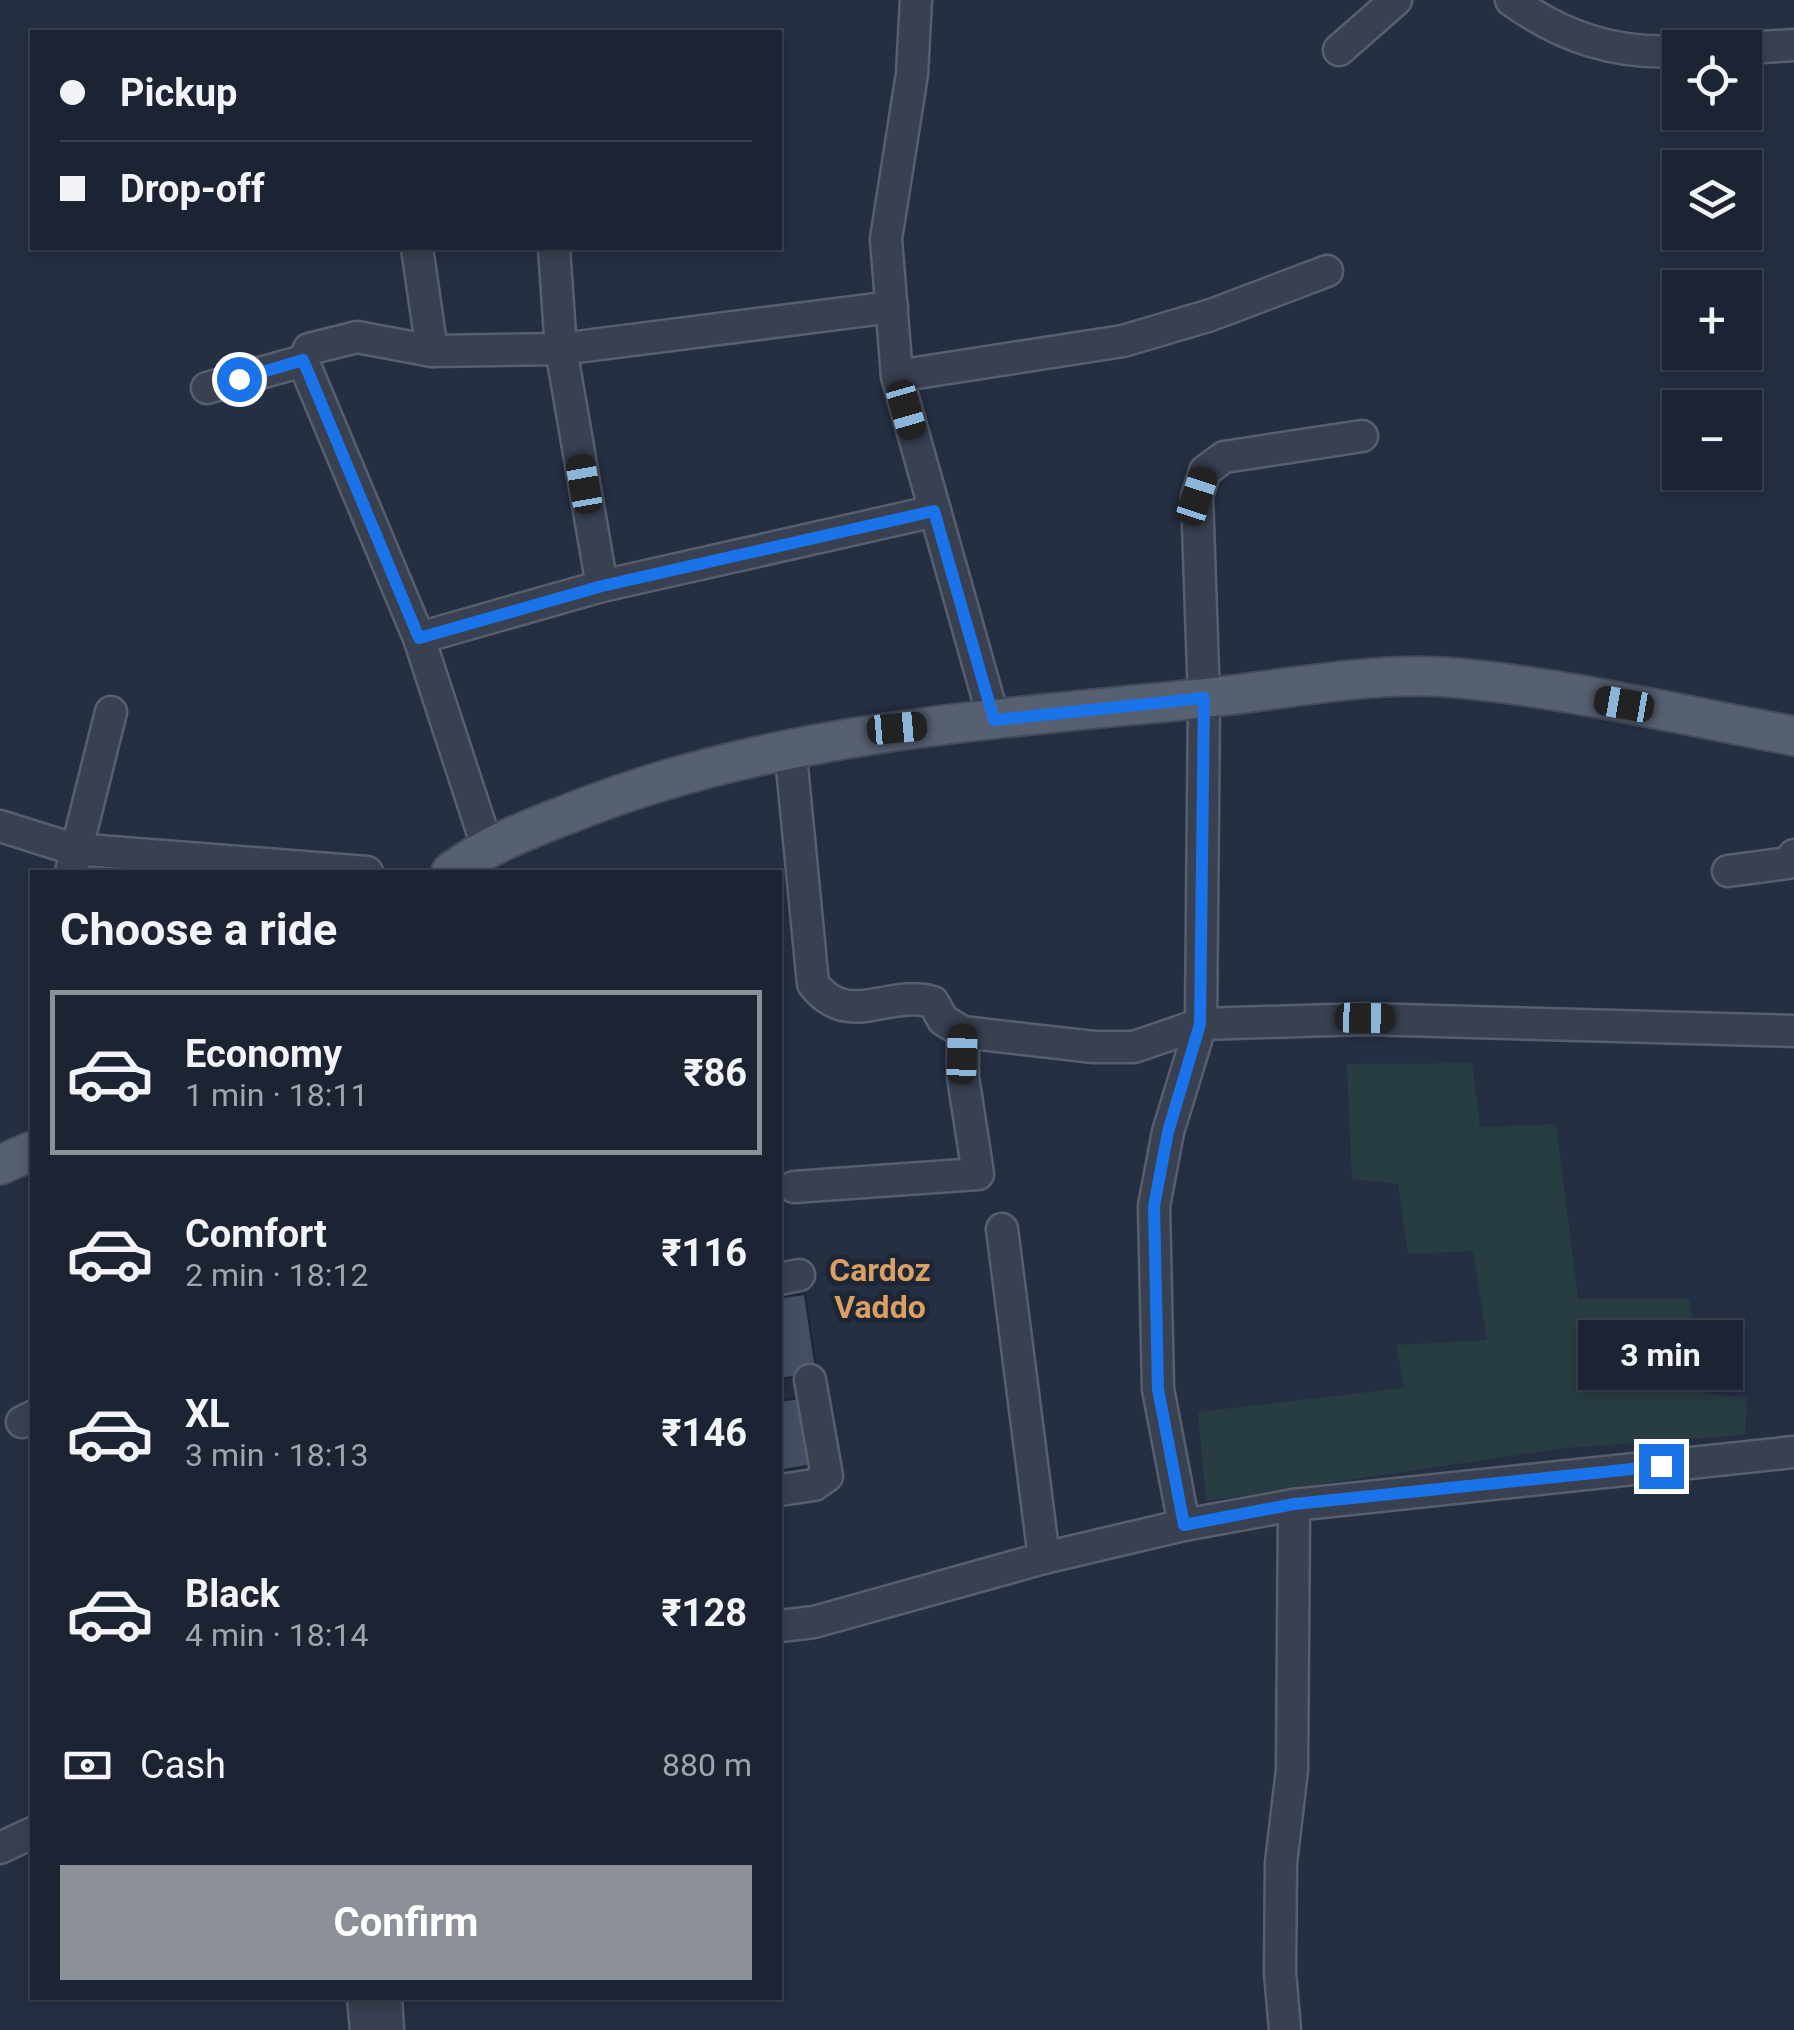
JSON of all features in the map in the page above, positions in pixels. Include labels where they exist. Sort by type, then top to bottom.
[{"type":"main road","points":[[454,870],[487,846],[646,784],[790,746],[897,728],[1204,698],[1363,677],[1456,678],[1794,736]]},
{"type":"main road","points":[[0,1165],[30,1152]]},
{"type":"street","points":[[916,0],[912,74],[886,238],[897,376],[994,720]]},
{"type":"street","points":[[1339,50],[1396,0]]},
{"type":"street","points":[[1511,0],[1582,42],[1662,53]]},
{"type":"street","points":[[1762,47],[1794,45]]},
{"type":"street","points":[[417,250],[432,351]]},
{"type":"street","points":[[554,250],[561,349],[602,586]]},
{"type":"street","points":[[897,376],[1123,340],[1211,315],[1327,271]]},
{"type":"street","points":[[207,388],[303,360],[309,349],[357,337],[432,351],[561,349],[892,306]]},
{"type":"street","points":[[303,360],[419,638],[487,846]]},
{"type":"street","points":[[1184,1525],[1158,1389],[1154,1206],[1168,1132],[1200,1024],[1204,698],[1197,496],[1204,471],[1224,457],[1362,436]]},
{"type":"street","points":[[419,638],[602,586],[934,511]]},
{"type":"street","points":[[72,861],[111,712]]},
{"type":"street","points":[[790,746],[812,984],[839,1007],[916,997],[933,1002],[943,1020],[963,1032],[1094,1047],[1134,1047],[1200,1024],[1365,1018],[1794,1031]]},
{"type":"street","points":[[0,826],[72,861],[313,870]]},
{"type":"street","points":[[1728,871],[1788,863],[1794,856]]},
{"type":"street","points":[[794,1187],[978,1174],[962,1077],[963,1032]]},
{"type":"street","points":[[1002,1228],[1044,1558]]},
{"type":"street","points":[[782,1490],[814,1485],[826,1476],[805,1381]]},
{"type":"street","points":[[782,1626],[814,1622],[1044,1558],[1294,1504],[1794,1452]]},
{"type":"street","points":[[1285,2030],[1280,1918],[1292,1770],[1294,1504]]},
{"type":"street","points":[[0,1848],[30,1834]]},
{"type":"street","points":[[363,2000],[366,2030]]},
{"type":"street","points":[[386,2000],[388,2030]]},
{"type":"green space","points":[[1472,1063],[1480,1127],[1556,1124],[1578,1299],[1689,1299],[1704,1394],[1747,1397],[1745,1435],[1565,1448],[1206,1501],[1198,1412],[1404,1388],[1396,1345],[1487,1340],[1473,1251],[1408,1254],[1398,1184],[1352,1179],[1347,1064]]},
{"type":"building","points":[[805,1294],[817,1374],[782,1379],[782,1297]]},
{"type":"building","points":[[803,1397],[814,1465],[782,1471],[782,1401]]},
{"type":"district","name":"Cardoz Vaddo","points":[[880,1288]]},
{"type":"route","points":[[239,379],[303,360],[419,638],[602,586],[934,511],[994,720],[1204,698],[1200,1024],[1168,1132],[1154,1206],[1158,1389],[1184,1525],[1294,1504],[1661,1466]]}]
